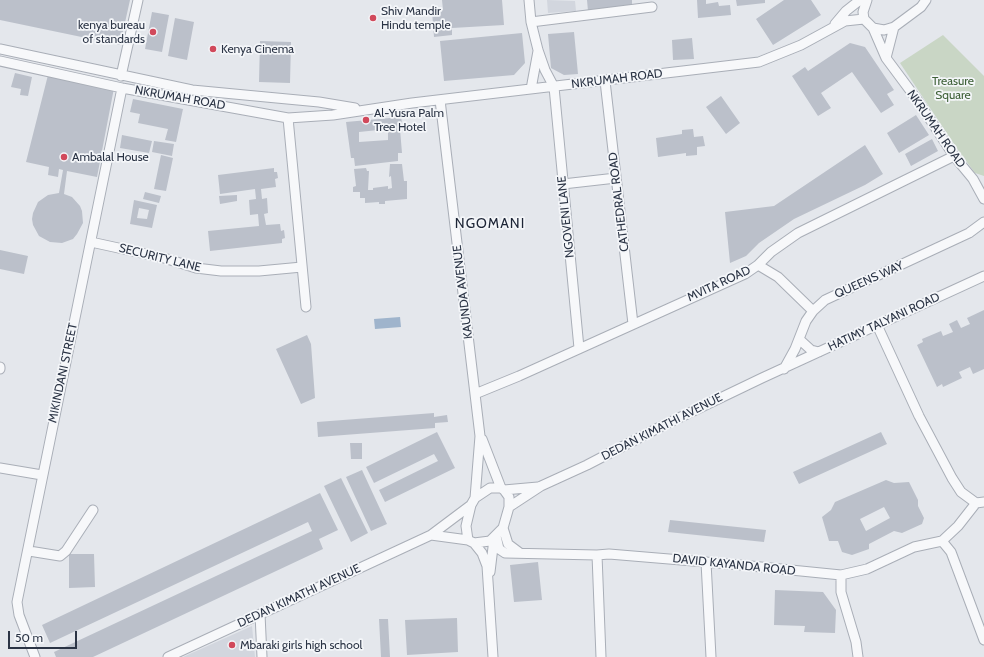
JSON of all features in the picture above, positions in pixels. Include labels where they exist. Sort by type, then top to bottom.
[{"type":"street","points":[[122,76],[138,0]]},
{"type":"street","points":[[529,0],[531,22],[538,50],[545,70],[554,87]]},
{"type":"street","points":[[835,25],[846,11],[860,0]]},
{"type":"street","points":[[867,0],[863,12],[864,19],[873,28],[884,30],[894,27],[921,7],[926,0]]},
{"type":"street","points":[[531,22],[652,7]]},
{"type":"street","name":"NKRUMAH ROAD","points":[[0,61],[122,88],[288,118],[333,115],[362,109],[759,62],[800,45],[835,25],[845,21],[864,19]]},
{"type":"street","points":[[886,58],[894,27]]},
{"type":"street","name":"NKRUMAH ROAD","points":[[873,28],[886,58],[918,101],[954,156],[973,179],[984,199]]},
{"type":"street","name":"NKRUMAH ROAD","points":[[0,49],[192,90],[319,102],[362,109]]},
{"type":"street","points":[[531,89],[538,50]]},
{"type":"street","name":"CATHEDRAL ROAD","points":[[605,80],[633,324]]},
{"type":"street","name":"NGOVENI LANE","points":[[554,87],[579,348]]},
{"type":"street","name":"MIKINDANI STREET","points":[[35,657],[19,615],[17,602],[29,551],[42,475],[122,88]]},
{"type":"street","points":[[268,114],[270,97]]},
{"type":"street","name":"KAUNDA AVENUE","points":[[440,100],[480,436]]},
{"type":"street","points":[[288,118],[306,307]]},
{"type":"street","name":"MVITA ROAD","points":[[475,394],[519,376],[745,274],[758,265],[771,252],[798,233],[954,156]]},
{"type":"street","points":[[563,184],[616,178]]},
{"type":"street","name":"NKRUMAH ROAD","points":[[973,179],[984,182]]},
{"type":"street","name":"QUEENS WAY","points":[[784,369],[813,310],[825,300],[970,233],[984,222]]},
{"type":"street","name":"SECURITY LANE","points":[[91,242],[164,258],[196,268],[221,271],[259,271],[302,266]]},
{"type":"street","points":[[758,265],[778,277],[813,310]]},
{"type":"street","name":"HATIMY TALYANI ROAD","points":[[784,369],[984,276]]},
{"type":"street","points":[[877,325],[919,416],[952,478],[962,492],[980,503],[942,541],[951,552],[984,640]]},
{"type":"street","points":[[799,339],[811,350],[819,352]]},
{"type":"street","name":"DEDAN KIMATHI AVENUE","points":[[509,507],[542,486],[587,465],[660,427],[784,369]]},
{"type":"street","points":[[431,535],[483,543],[495,537],[503,528],[509,507],[509,497],[502,489],[480,436]]},
{"type":"street","points":[[480,436],[473,501],[466,526],[471,542],[482,553],[487,566],[493,657]]},
{"type":"street","points":[[0,468],[42,475]]},
{"type":"street","name":"DEDAN KIMATHI AVENUE","points":[[502,489],[542,486]]},
{"type":"street","points":[[473,501],[490,488],[502,489]]},
{"type":"street","name":"DEDAN KIMATHI AVENUE","points":[[168,657],[431,535],[473,501]]},
{"type":"street","points":[[29,551],[60,556],[66,551],[93,510]]},
{"type":"street","points":[[503,528],[508,544],[520,553]]},
{"type":"street","points":[[489,583],[495,537]]},
{"type":"street","name":"DAVID KAYANDA ROAD","points":[[495,537],[499,550],[505,553],[609,554],[841,575],[867,569],[914,547],[942,541]]},
{"type":"street","points":[[597,555],[601,657]]},
{"type":"street","points":[[706,562],[711,657]]},
{"type":"street","points":[[841,575],[841,592],[856,642],[858,657]]},
{"type":"street","points":[[260,614],[262,657]]},
{"type":"shaded area","points":[[547,0],[575,1],[576,11],[548,13]]},
{"type":"shaded area","name":"Mbaraki girls high school","points":[[252,626],[255,657],[183,657]]},
{"type":"green space","name":"Treasure Square","points":[[943,35],[984,76],[984,176],[975,173],[960,153],[900,63]]},
{"type":"water","points":[[400,317],[401,327],[375,329],[374,319]]},
{"type":"building","points":[[0,0],[130,0],[120,45],[0,20]]},
{"type":"building","points":[[442,0],[502,0],[504,25],[452,28],[452,35],[434,37],[432,11],[443,10]]},
{"type":"building","points":[[587,0],[632,0],[632,6],[588,11]]},
{"type":"building","points":[[697,0],[706,0],[706,4],[718,2],[719,6],[730,5],[731,15],[698,18]]},
{"type":"building","points":[[736,0],[765,0],[765,3],[737,6]]},
{"type":"building","points":[[784,0],[811,0],[821,15],[773,45],[756,19]]},
{"type":"building","points":[[152,12],[169,15],[162,52],[145,49]]},
{"type":"building","points":[[175,18],[194,22],[187,60],[168,56]]},
{"type":"building","points":[[574,32],[578,74],[564,75],[551,68],[548,34]]},
{"type":"building","points":[[522,33],[525,63],[514,75],[444,81],[440,41]]},
{"type":"building","points":[[692,38],[694,59],[673,60],[672,40]]},
{"type":"building","points":[[260,41],[291,42],[290,83],[259,82]]},
{"type":"building","points":[[850,43],[865,47],[894,90],[887,94],[894,105],[881,113],[852,72],[821,93],[831,108],[818,116],[792,76],[805,67],[808,71]]},
{"type":"building","points":[[15,73],[32,77],[28,96],[20,95],[21,89],[11,87]]},
{"type":"building","name":"Ambalal House","points":[[48,75],[114,88],[97,177],[67,171],[64,194],[72,197],[80,206],[83,223],[73,239],[62,243],[50,242],[39,236],[33,225],[32,219],[38,202],[48,195],[59,193],[63,170],[59,169],[58,177],[48,175],[49,167],[26,162]]},
{"type":"building","points":[[721,96],[740,123],[726,134],[706,107]]},
{"type":"building","points":[[133,99],[183,109],[176,142],[165,140],[168,129],[138,123],[140,114],[130,112]]},
{"type":"building","points":[[916,115],[929,135],[899,153],[887,133]]},
{"type":"building","points":[[401,117],[403,128],[400,129],[402,153],[398,153],[398,161],[355,166],[354,158],[351,158],[346,122]],"holes":[[[388,129],[388,140],[359,142],[359,132]]]},
{"type":"building","points":[[693,129],[694,137],[703,136],[705,146],[697,147],[697,155],[686,156],[686,153],[658,157],[656,138],[682,134],[682,130]]},
{"type":"building","points":[[122,135],[152,141],[149,153],[120,148]]},
{"type":"building","points":[[932,139],[938,151],[911,166],[905,154]]},
{"type":"building","points":[[154,141],[174,144],[172,156],[152,152]]},
{"type":"building","points":[[865,145],[883,174],[865,185],[794,219],[759,243],[746,256],[730,263],[725,212],[774,206]]},
{"type":"building","points":[[161,155],[173,158],[166,191],[154,189]]},
{"type":"building","points":[[390,164],[402,164],[404,181],[407,181],[407,199],[385,201],[385,204],[379,204],[379,202],[365,203],[365,198],[360,198],[360,192],[353,192],[353,187],[356,186],[354,169],[366,168],[367,171],[369,171],[368,190],[388,186],[388,189],[392,188],[391,176],[389,177]]},
{"type":"building","points":[[274,168],[274,172],[277,172],[278,178],[275,179],[276,187],[261,189],[262,199],[267,198],[268,213],[264,214],[266,225],[280,224],[281,231],[284,230],[285,238],[282,239],[282,243],[210,251],[208,231],[259,226],[258,214],[250,215],[249,200],[256,199],[255,189],[220,194],[218,175]]},
{"type":"building","points":[[145,192],[161,196],[159,203],[143,199]]},
{"type":"building","points":[[237,195],[237,201],[220,204],[219,196]]},
{"type":"building","points":[[134,200],[157,205],[152,228],[130,224]],"holes":[[[139,208],[149,210],[147,219],[137,218]]]},
{"type":"building","points":[[0,250],[28,256],[24,274],[0,269]]},
{"type":"building","points":[[984,310],[984,369],[973,374],[970,367],[959,372],[962,378],[943,387],[942,384],[937,387],[917,345],[923,342],[922,339],[941,331],[943,336],[953,332],[949,324],[957,320],[961,328],[970,324],[967,318]]},
{"type":"building","points":[[307,335],[311,344],[315,398],[301,404],[276,349]]},
{"type":"building","points":[[434,413],[434,417],[447,415],[448,422],[435,423],[435,428],[318,437],[317,422]]},
{"type":"building","points":[[437,432],[455,468],[385,502],[379,490],[438,461],[434,454],[374,483],[366,467]]},
{"type":"building","points":[[881,432],[887,444],[799,484],[793,472]]},
{"type":"building","points":[[350,443],[362,443],[362,459],[351,459]]},
{"type":"building","points":[[362,470],[387,524],[371,531],[346,477]]},
{"type":"building","points":[[341,478],[368,533],[351,542],[324,486]]},
{"type":"building","points":[[886,480],[894,483],[909,482],[918,500],[918,506],[924,518],[922,524],[902,533],[894,531],[869,544],[869,549],[852,555],[842,552],[838,541],[829,541],[822,517],[831,510],[835,502]],"holes":[[[884,507],[890,518],[866,531],[860,519]]]},
{"type":"building","points":[[320,493],[338,530],[319,539],[323,549],[93,657],[56,657],[54,652],[312,531],[308,522],[50,643],[42,625]]},
{"type":"building","points":[[670,520],[766,530],[764,542],[668,532]]},
{"type":"building","points":[[69,554],[94,554],[95,587],[69,588]]},
{"type":"building","points":[[538,562],[542,600],[514,602],[510,565]]},
{"type":"building","points":[[775,590],[823,592],[836,610],[835,633],[804,632],[805,626],[774,625]]},
{"type":"building","points":[[457,618],[458,652],[407,655],[405,620]]},
{"type":"building","points":[[379,619],[388,619],[390,657],[381,657]]},
{"type":"place","name":"Shiv Mandir Hindu temple","points":[[373,18]]},
{"type":"place","name":"kenya bureau of standards","points":[[153,32]]},
{"type":"place","name":"Kenya Cinema","points":[[213,49]]},
{"type":"place","name":"Al-Yusra Palm Tree Hotel","points":[[366,120]]},
{"type":"place","name":"Ambalal House","points":[[64,157]]},
{"type":"place","name":"Mbaraki girls high school","points":[[232,645]]},
{"type":"district","name":"NGOMANI","points":[[490,224]]}]
